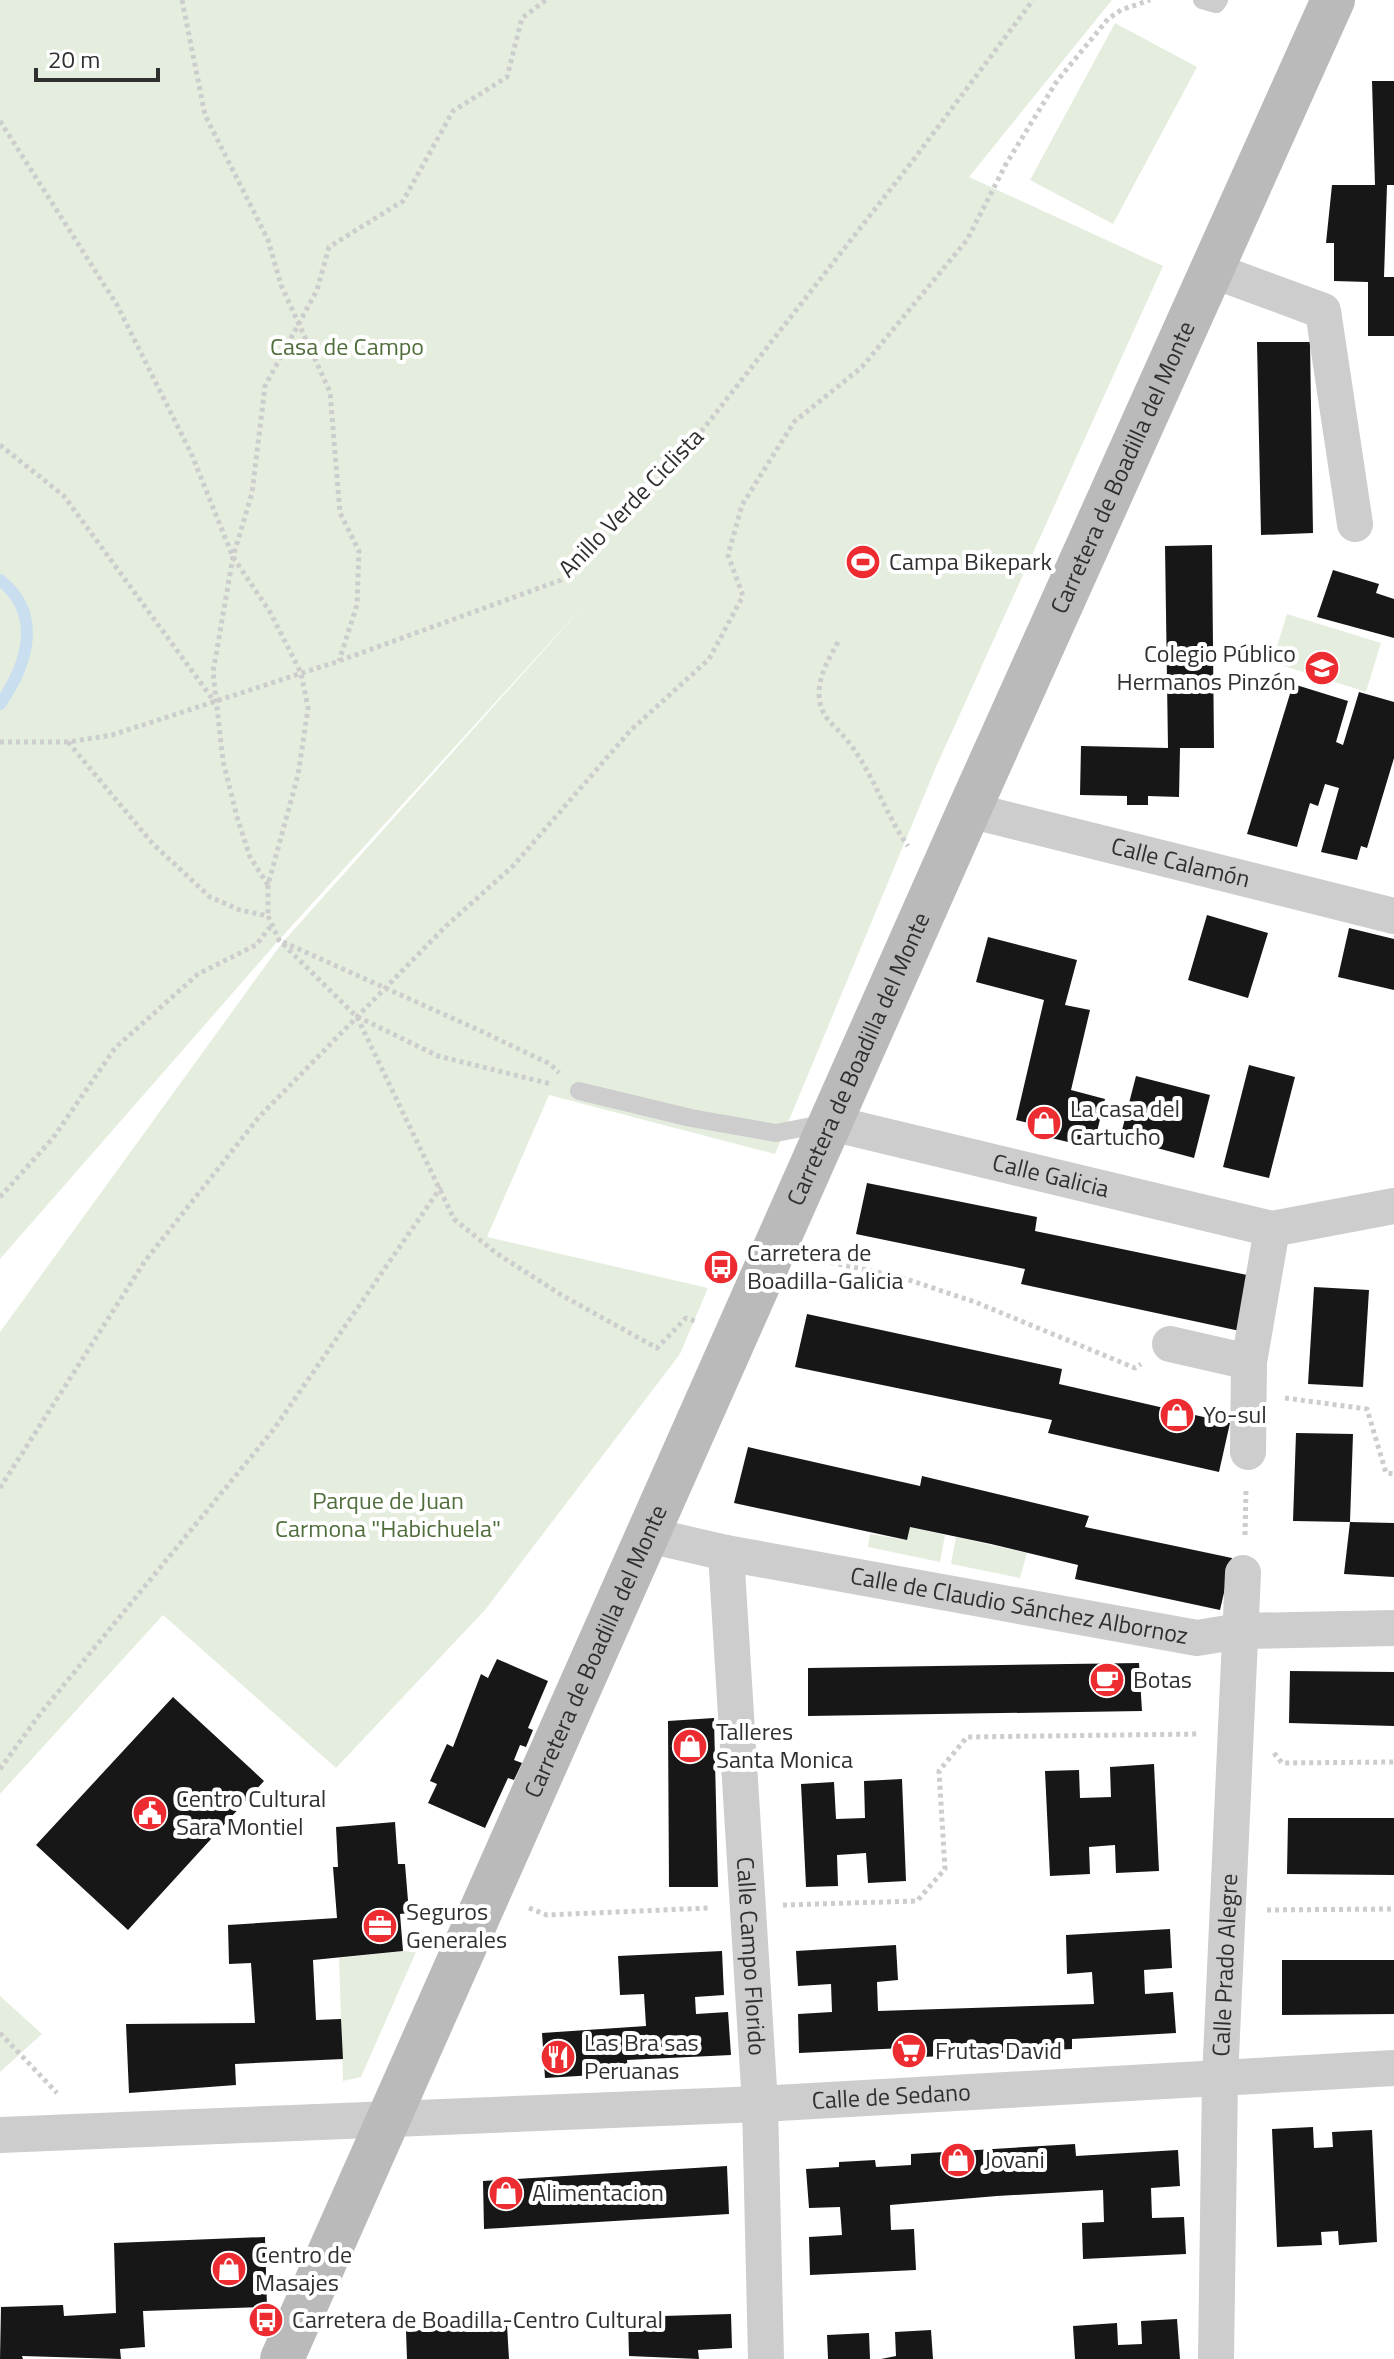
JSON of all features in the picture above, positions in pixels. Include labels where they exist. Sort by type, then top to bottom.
[{"type":"street","name":"Carretera de Boadilla del Monte","points":[[282,2359],[969,810],[1333,0]]},
{"type":"street","points":[[1212,270],[1323,311],[1355,524]]},
{"type":"street","name":"Calle Calamón","points":[[969,810],[1394,916]]},
{"type":"street","name":"Calle Galicia","points":[[831,1123],[1272,1229],[1394,1206]]},
{"type":"street","points":[[1248,1452],[1249,1378],[1272,1229]]},
{"type":"street","points":[[1170,1344],[1249,1378]]},
{"type":"street","name":"Calle de Claudio Sánchez Albornoz","points":[[648,1535],[726,1553],[1197,1638],[1240,1631],[1394,1628]]},
{"type":"street","name":"Calle Campo Florido","points":[[726,1553],[760,2104],[766,2359]]},
{"type":"street","name":"Calle Prado Alegre","points":[[1216,2359],[1220,2079],[1243,1573]]},
{"type":"street","name":"Calle de Sedano","points":[[390,2119],[760,2104],[1394,2068]]},
{"type":"street","points":[[0,2135],[390,2119]]},
{"type":"lane","points":[[1202,0],[1216,4],[1219,0]]},
{"type":"lane","points":[[579,1091],[691,1118],[776,1133],[831,1123]]},
{"type":"path","points":[[182,0],[205,115],[268,240],[281,285],[330,392],[340,513],[359,551],[357,605],[339,661]]},
{"type":"path","points":[[268,885],[250,857],[237,817],[214,702],[213,672],[233,557],[252,493],[265,386],[317,290],[329,247],[403,201],[453,111],[507,77],[522,18],[546,0]]},
{"type":"path","name":"Anillo Verde Ciclista","points":[[0,742],[68,742],[112,735],[339,661],[561,580],[683,455],[1033,0]]},
{"type":"path","points":[[0,1488],[145,1261],[259,1117],[386,986],[513,866],[630,731],[709,659],[743,596],[728,555],[742,505],[794,422],[862,367],[967,240],[1006,164],[1057,81],[1100,28],[1121,10],[1150,0]]},
{"type":"path","points":[[0,121],[117,305],[191,453],[233,557],[270,612],[301,673],[308,708],[298,775],[268,885],[270,927],[279,940],[356,1016],[438,1056],[579,1091]]},
{"type":"path","points":[[0,445],[64,496],[214,702]]},
{"type":"path","points":[[838,642],[821,675],[819,696],[825,720],[845,738],[865,766],[898,833],[937,884]]},
{"type":"path","points":[[68,742],[153,844],[210,897],[240,910],[268,916]]},
{"type":"path","points":[[0,1197],[53,1138],[115,1048],[198,974],[256,945],[270,927]]},
{"type":"path","points":[[279,940],[386,986],[550,1064],[579,1091]]},
{"type":"path","points":[[356,1016],[454,1219],[496,1253],[612,1326],[657,1348],[686,1318],[735,1338]]},
{"type":"path","points":[[0,1769],[40,1714],[274,1429],[441,1187]]},
{"type":"path","points":[[775,1251],[900,1277],[975,1302],[1135,1368],[1170,1344]]},
{"type":"path","points":[[1249,1378],[1367,1409],[1386,1473],[1394,1474]]},
{"type":"path","points":[[1243,1573],[1248,1452]]},
{"type":"path","points":[[491,1892],[547,1915],[917,1901],[945,1869],[939,1771],[967,1737],[1259,1733],[1282,1763],[1394,1762]]},
{"type":"path","points":[[1228,1910],[1394,1909]]},
{"type":"path","points":[[0,2033],[92,2131]]},
{"type":"green space","points":[[0,0],[1112,0],[969,177],[1163,266],[936,767],[775,1154],[549,1095],[487,1237],[708,1288],[680,1354],[485,1610],[336,1768],[163,1615],[0,1794],[0,1332],[282,943],[594,594],[279,940],[0,1259]]},
{"type":"green space","points":[[1115,23],[1197,67],[1113,224],[1030,180]]},
{"type":"green space","points":[[1287,614],[1381,643],[1366,692],[1272,662]]},
{"type":"green space","points":[[910,1527],[945,1535],[940,1562],[868,1547],[870,1534],[906,1540]]},
{"type":"green space","points":[[956,1537],[1027,1553],[1020,1578],[951,1564]]},
{"type":"green space","points":[[416,1952],[361,2077],[343,2081],[339,1958]]},
{"type":"green space","points":[[0,1996],[42,2034],[0,2072]]},
{"type":"building","points":[[1372,81],[1394,81],[1394,185],[1387,185],[1384,277],[1394,277],[1394,336],[1368,336],[1368,282],[1334,281],[1334,243],[1326,243],[1332,185],[1375,185]]},
{"type":"building","points":[[1257,342],[1310,342],[1313,533],[1261,535]]},
{"type":"building","points":[[1212,545],[1214,748],[1180,748],[1179,797],[1148,796],[1148,805],[1127,805],[1127,796],[1080,795],[1081,746],[1168,748],[1165,546]]},
{"type":"building","points":[[1333,570],[1379,584],[1376,593],[1394,599],[1394,638],[1317,617]]},
{"type":"building","points":[[1293,684],[1348,701],[1336,742],[1343,745],[1359,692],[1394,702],[1394,758],[1367,848],[1361,846],[1357,860],[1321,852],[1339,788],[1325,784],[1318,806],[1310,803],[1297,847],[1247,834]]},
{"type":"building","points":[[1207,915],[1268,933],[1248,998],[1188,980]]},
{"type":"building","points":[[1349,928],[1394,939],[1394,990],[1338,977]]},
{"type":"building","points":[[988,937],[1077,960],[1065,1005],[1090,1010],[1071,1090],[1105,1099],[1093,1148],[1043,1136],[1045,1127],[1016,1120],[1044,1000],[976,982]]},
{"type":"building","points":[[1249,1065],[1295,1077],[1269,1178],[1223,1167]]},
{"type":"building","points":[[1136,1076],[1210,1095],[1194,1158],[1120,1138]]},
{"type":"building","points":[[867,1183],[1037,1217],[1035,1231],[1252,1276],[1240,1331],[1021,1284],[1025,1269],[856,1234]]},
{"type":"building","points":[[1314,1287],[1369,1290],[1363,1387],[1308,1384]]},
{"type":"building","points":[[807,1314],[1062,1369],[1059,1384],[1230,1423],[1219,1472],[1048,1433],[1052,1420],[795,1367]]},
{"type":"building","points":[[1296,1433],[1353,1434],[1350,1522],[1293,1521]]},
{"type":"building","points":[[748,1447],[920,1486],[922,1476],[1089,1516],[1085,1527],[1232,1558],[1220,1610],[1075,1579],[1078,1565],[991,1544],[910,1527],[907,1540],[734,1503]]},
{"type":"building","points":[[1350,1522],[1394,1523],[1394,1577],[1344,1574]]},
{"type":"building","points":[[497,1659],[548,1681],[528,1728],[533,1730],[526,1747],[520,1745],[514,1760],[522,1763],[514,1780],[508,1778],[485,1828],[428,1803],[437,1784],[430,1781],[447,1744],[453,1747],[481,1674],[488,1678]]},
{"type":"building","points":[[1139,1663],[1142,1711],[808,1716],[808,1668]]},
{"type":"building","points":[[1290,1671],[1394,1672],[1394,1726],[1289,1723]]},
{"type":"building","name":"Centro Cultural Sara Montiel","points":[[173,1697],[264,1781],[128,1930],[36,1845]]},
{"type":"building","points":[[714,1718],[718,1887],[669,1887],[668,1721]]},
{"type":"building","points":[[1154,1764],[1159,1871],[1116,1873],[1115,1845],[1089,1847],[1090,1874],[1050,1876],[1045,1771],[1079,1770],[1080,1798],[1111,1797],[1110,1767]]},
{"type":"building","points":[[902,1779],[906,1881],[868,1883],[866,1853],[837,1855],[838,1886],[806,1887],[801,1784],[834,1782],[836,1819],[865,1818],[864,1781]]},
{"type":"building","points":[[1288,1818],[1394,1818],[1394,1875],[1287,1874]]},
{"type":"building","points":[[395,1822],[398,1864],[405,1864],[409,1913],[400,1914],[403,1951],[313,1960],[316,2020],[341,2019],[343,2059],[235,2064],[236,2085],[129,2093],[126,2024],[255,2023],[251,1963],[229,1964],[228,1925],[337,1918],[333,1867],[338,1867],[336,1827]]},
{"type":"building","points":[[1170,1929],[1172,1968],[1144,1970],[1145,1994],[1173,1992],[1176,2033],[1072,2039],[1072,2049],[904,2058],[904,2048],[799,2053],[798,2014],[832,2012],[831,1984],[798,1986],[796,1951],[896,1945],[898,1980],[877,1982],[878,2011],[1094,2004],[1092,1972],[1067,1974],[1066,1935]]},
{"type":"building","points":[[722,1951],[724,1995],[695,1997],[696,2014],[728,2012],[731,2055],[627,2060],[628,2073],[545,2078],[542,2033],[646,2026],[644,1994],[620,1995],[618,1956]]},
{"type":"building","points":[[1282,1960],[1394,1960],[1394,2014],[1282,2015]]},
{"type":"building","points":[[1313,2127],[1314,2148],[1333,2147],[1332,2132],[1372,2130],[1377,2242],[1339,2245],[1338,2231],[1321,2232],[1322,2245],[1277,2247],[1272,2129]]},
{"type":"building","points":[[1075,2144],[1076,2156],[1178,2150],[1180,2186],[1151,2188],[1152,2218],[1184,2217],[1186,2254],[1083,2259],[1082,2223],[1104,2222],[1103,2190],[890,2205],[891,2230],[914,2229],[916,2270],[810,2275],[809,2237],[842,2235],[840,2207],[809,2208],[806,2169],[839,2167],[839,2162],[875,2160],[876,2167],[911,2165],[911,2154]]},
{"type":"building","points":[[727,2166],[729,2214],[484,2229],[483,2181]]},
{"type":"building","points":[[265,2237],[267,2307],[143,2311],[145,2347],[120,2349],[121,2359],[22,2356],[23,2359],[0,2359],[1,2307],[63,2305],[64,2316],[116,2313],[114,2243]]},
{"type":"building","points":[[731,2314],[732,2348],[698,2350],[699,2359],[629,2356],[628,2317]]},
{"type":"building","points":[[1177,2319],[1180,2359],[1075,2359],[1073,2326],[1117,2323],[1118,2345],[1142,2344],[1141,2321]]},
{"type":"building","points":[[507,2325],[509,2359],[407,2359],[406,2331]]},
{"type":"building","points":[[931,2330],[933,2359],[881,2359],[896,2356],[895,2332]]},
{"type":"building","points":[[869,2333],[870,2359],[828,2359],[827,2335]]},
{"type":"waterway","points":[[0,580],[22,608],[27,640],[18,673],[0,704]]},
{"type":"place","name":"Campa Bikepark","points":[[863,562]]},
{"type":"place","name":"Colegio Público Hermanos Pinzón","points":[[1322,668]]},
{"type":"place","name":"La casa del Cartucho","points":[[1044,1123]]},
{"type":"place","name":"Carretera de Boadilla-Galicia","points":[[721,1267]]},
{"type":"place","name":"Yo-sul","points":[[1177,1415]]},
{"type":"place","name":"Botas","points":[[1107,1680]]},
{"type":"place","name":"Talleres Santa Monica","points":[[690,1746]]},
{"type":"place","name":"Centro Cultural Sara Montiel","points":[[150,1813]]},
{"type":"place","name":"Seguros Generales","points":[[380,1926]]},
{"type":"place","name":"Frutas David","points":[[909,2051]]},
{"type":"place","name":"Las Bra sas Peruanas","points":[[558,2057]]},
{"type":"place","name":"Jovani","points":[[958,2160]]},
{"type":"place","name":"Alimentacion","points":[[506,2193]]},
{"type":"place","name":"Centro de Masajes","points":[[229,2269]]},
{"type":"place","name":"Carretera de Boadilla-Centro Cultural","points":[[266,2320]]},
{"type":"park label","name":"Casa de Campo","points":[[347,347]]},
{"type":"park label","name":"Parque de Juan Carmona \"Habichuela\"","points":[[388,1515]]}]
